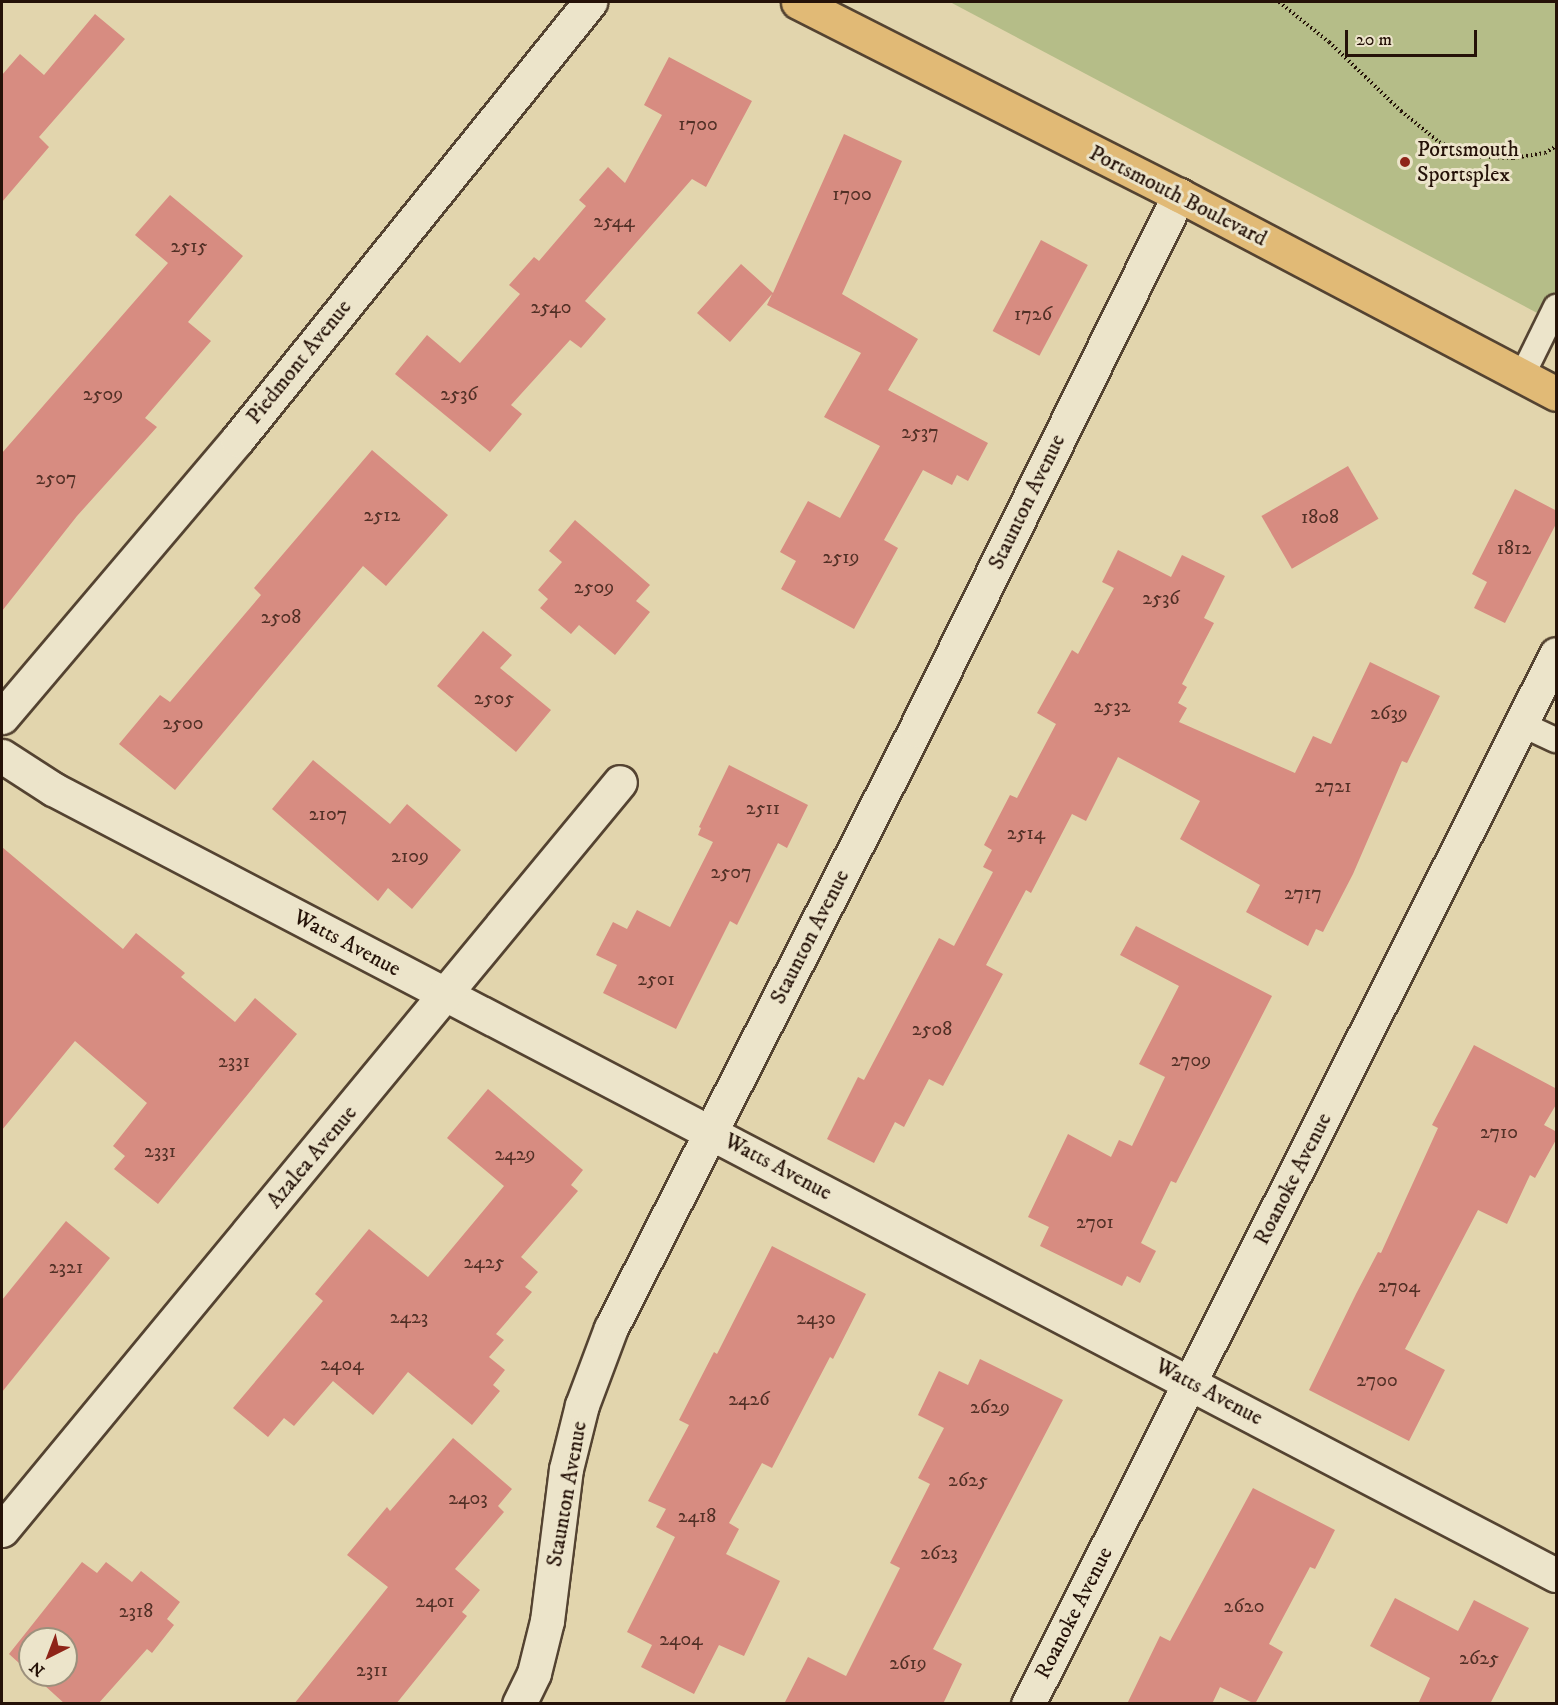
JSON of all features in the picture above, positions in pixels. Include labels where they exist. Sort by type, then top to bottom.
[{"type":"main road","name":"Portsmouth Boulevard","points":[[798,2],[1179,195],[1557,394]]},
{"type":"street","name":"Piedmont Avenue","points":[[2,717],[237,440],[590,2]]},
{"type":"street","name":"Staunton Avenue","points":[[519,1704],[534,1673],[547,1621],[566,1469],[582,1405],[611,1328],[915,730],[1179,195]]},
{"type":"street","name":"Roanoke Avenue","points":[[1028,1704],[1557,654]]},
{"type":"street","name":"Watts Avenue","points":[[2,756],[52,789],[1557,1575]]},
{"type":"street","name":"Azalea Avenue","points":[[2,1530],[447,995],[620,782]]},
{"type":"lane","points":[[1522,376],[1557,307]]},
{"type":"lane","points":[[1521,724],[1557,740]]},
{"type":"path","points":[[1279,2],[1329,42],[1401,111],[1439,142],[1471,156],[1513,158],[1545,153],[1557,146]]},
{"type":"green space","name":"Portsmouth Sportsplex","points":[[950,2],[1556,2],[1556,323]]},
{"type":"building","points":[[95,14],[125,39],[39,137],[49,147],[2,202],[2,75],[20,54],[44,75]]},
{"type":"building","points":[[669,57],[752,101],[706,187],[692,179],[585,301],[606,319],[581,348],[570,340],[511,405],[522,414],[490,452],[395,374],[427,335],[460,363],[520,294],[509,285],[534,257],[539,261],[586,206],[579,200],[608,167],[625,183],[662,115],[644,105]]},
{"type":"building","points":[[844,134],[902,161],[842,294],[918,339],[888,390],[988,443],[968,481],[957,475],[952,485],[923,470],[884,540],[898,548],[854,629],[781,589],[796,561],[780,552],[808,501],[840,518],[880,446],[824,417],[861,353],[767,305],[772,294],[730,342],[697,313],[741,264],[773,293]]},
{"type":"building","points":[[170,195],[243,256],[188,322],[211,341],[145,418],[157,427],[77,516],[2,611],[2,453],[168,263],[135,235]]},
{"type":"building","points":[[1041,240],[1088,265],[1039,356],[993,331]]},
{"type":"building","points":[[372,450],[448,515],[386,586],[363,566],[175,790],[119,744],[160,695],[170,702],[261,595],[254,588]]},
{"type":"building","points":[[1348,466],[1378,519],[1292,569],[1261,516]]},
{"type":"building","points":[[1515,489],[1557,511],[1557,522],[1505,623],[1474,608],[1487,582],[1472,574]]},
{"type":"building","points":[[575,520],[650,585],[636,601],[650,612],[615,655],[579,625],[571,634],[540,608],[548,599],[538,590],[562,562],[549,551]]},
{"type":"building","points":[[1118,550],[1171,577],[1182,555],[1225,576],[1204,618],[1214,623],[1182,684],[1187,687],[1178,703],[1187,708],[1179,722],[1295,773],[1313,736],[1331,744],[1370,662],[1440,696],[1407,763],[1402,761],[1353,874],[1323,932],[1316,929],[1308,946],[1246,912],[1260,885],[1180,839],[1200,801],[1118,757],[1086,821],[1072,814],[1031,893],[1026,890],[986,965],[1003,974],[943,1086],[929,1079],[904,1127],[895,1122],[874,1163],[827,1139],[858,1077],[864,1080],[939,938],[954,946],[993,872],[983,867],[992,850],[984,845],[1010,795],[1017,798],[1056,724],[1037,713],[1072,650],[1078,654],[1114,588],[1102,582]]},
{"type":"building","points":[[483,631],[512,655],[500,668],[551,710],[516,752],[437,686]]},
{"type":"building","points":[[313,760],[390,824],[407,804],[461,850],[412,909],[388,888],[378,901],[272,809]]},
{"type":"building","points":[[729,765],[808,805],[787,848],[778,843],[737,925],[730,921],[676,1029],[603,993],[617,965],[596,955],[613,922],[627,929],[637,910],[670,927],[713,842],[698,835],[701,828],[699,827]]},
{"type":"building","points":[[2,847],[123,949],[136,933],[185,973],[181,977],[235,1022],[255,998],[297,1034],[158,1204],[114,1169],[125,1156],[113,1146],[147,1103],[75,1041],[2,1130]]},
{"type":"building","points":[[1136,926],[1272,996],[1176,1183],[1171,1181],[1141,1243],[1156,1251],[1140,1283],[1127,1276],[1122,1286],[1040,1246],[1049,1227],[1028,1217],[1068,1134],[1111,1157],[1119,1140],[1132,1146],[1165,1077],[1139,1064],[1179,986],[1120,955]]},
{"type":"building","points":[[1474,1045],[1557,1089],[1557,1103],[1544,1125],[1557,1132],[1557,1138],[1535,1178],[1530,1175],[1507,1224],[1478,1210],[1405,1349],[1445,1370],[1409,1441],[1309,1390],[1378,1252],[1381,1253],[1438,1128],[1432,1125]]},
{"type":"building","points":[[488,1089],[583,1170],[571,1185],[578,1191],[521,1257],[538,1272],[525,1287],[532,1292],[496,1334],[504,1340],[489,1357],[505,1370],[493,1385],[500,1391],[472,1425],[408,1372],[373,1415],[333,1381],[294,1426],[284,1418],[268,1437],[233,1408],[323,1301],[315,1294],[369,1229],[428,1277],[504,1186],[447,1138]]},
{"type":"building","points":[[66,1221],[110,1258],[2,1392],[2,1300]]},
{"type":"building","points":[[772,1246],[866,1294],[833,1359],[830,1357],[772,1468],[762,1463],[729,1523],[739,1529],[726,1554],[780,1581],[744,1656],[719,1645],[694,1694],[641,1667],[652,1645],[627,1632],[675,1537],[656,1527],[666,1509],[648,1501],[689,1425],[679,1420],[714,1352],[717,1354]]},
{"type":"building","points":[[980,1359],[1063,1400],[933,1649],[962,1664],[943,1704],[784,1704],[808,1657],[846,1676],[900,1568],[890,1563],[930,1484],[918,1478],[944,1428],[918,1415],[939,1371],[968,1385]]},
{"type":"building","points":[[453,1438],[512,1489],[498,1506],[504,1512],[455,1569],[480,1590],[462,1612],[467,1616],[396,1704],[294,1704],[388,1587],[347,1555],[387,1507],[390,1511]]},
{"type":"building","points":[[1253,1488],[1335,1530],[1315,1569],[1310,1567],[1269,1644],[1283,1652],[1255,1704],[1220,1687],[1212,1704],[1127,1704],[1160,1636],[1170,1641]]},
{"type":"building","points":[[82,1562],[97,1573],[106,1562],[132,1582],[141,1571],[180,1602],[167,1619],[174,1625],[152,1653],[147,1649],[98,1704],[65,1704],[46,1687],[78,1687],[78,1627],[30,1627]]},
{"type":"building","points":[[1395,1598],[1458,1631],[1474,1600],[1529,1628],[1490,1704],[1418,1704],[1430,1678],[1370,1646]]},
{"type":"building","points":[[18,1643],[18,1662],[9,1654]]},
{"type":"place","name":"Portsmouth Sportsplex","points":[[1405,162]]}]
